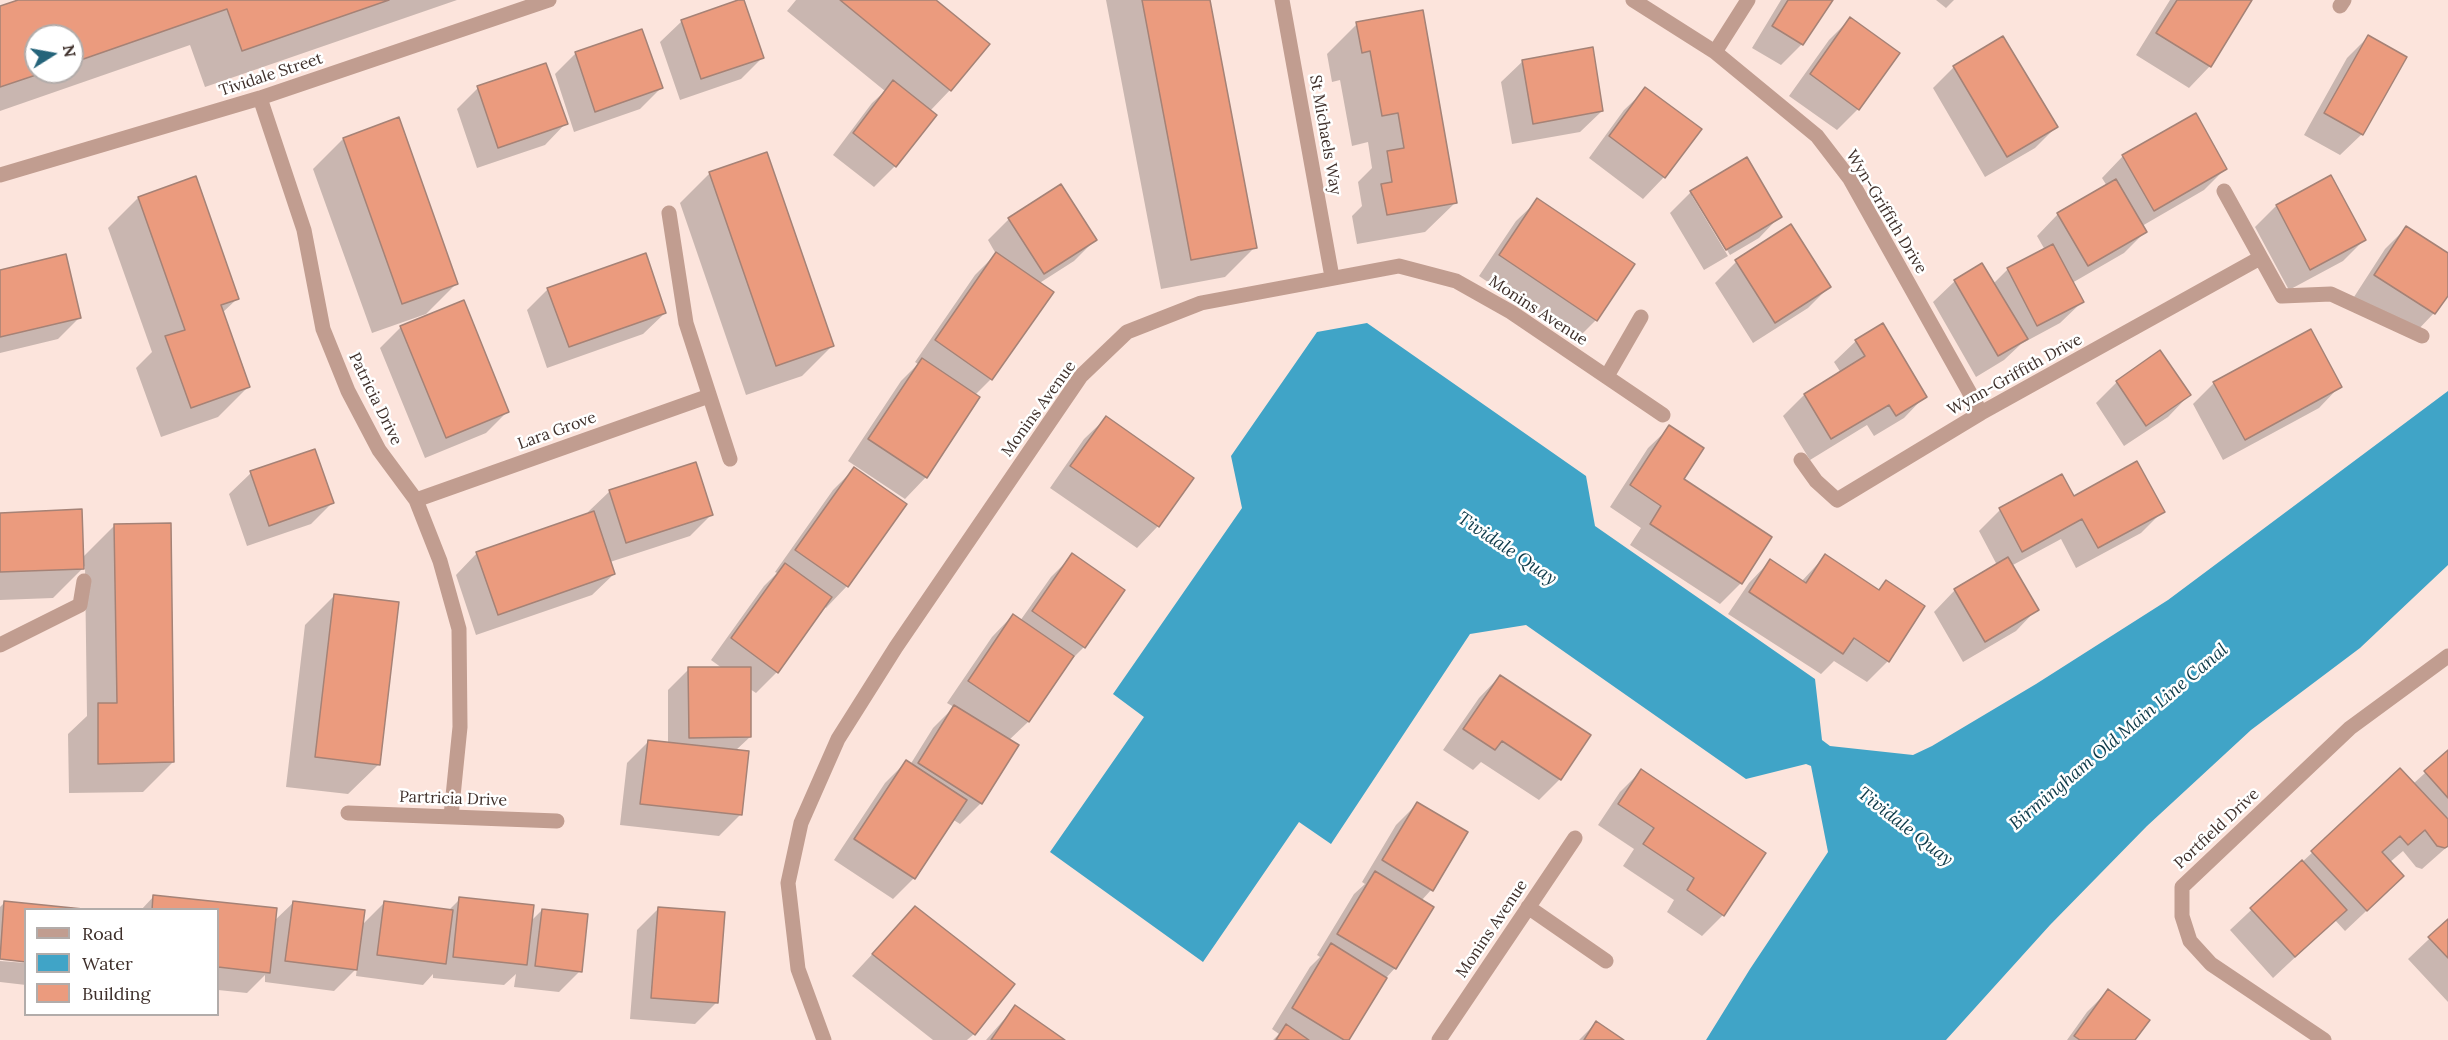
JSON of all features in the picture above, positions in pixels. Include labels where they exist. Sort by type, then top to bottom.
[{"type":"street","name":"Tividale Street","points":[[0,175],[260,98],[549,0]]},
{"type":"street","name":"St Michaels Way","points":[[1282,0],[1332,277]]},
{"type":"street","name":"Wyn-Griffith Drive","points":[[1633,0],[1715,52],[1817,136],[1850,179],[1981,413]]},
{"type":"street","points":[[1715,52],[1748,0]]},
{"type":"street","name":"Patricia Drive","points":[[260,98],[304,230],[323,329],[348,391],[379,450],[416,500],[440,561],[459,629],[460,727],[451,816]]},
{"type":"street","points":[[2224,191],[2282,296],[2331,294],[2422,336]]},
{"type":"street","points":[[669,213],[686,323],[730,459]]},
{"type":"street","name":"Wynn-Griffith Drive","points":[[1801,460],[1816,481],[1837,500],[1981,413],[2260,258]]},
{"type":"street","name":"Monins Avenue","points":[[824,1040],[798,969],[788,883],[801,823],[838,739],[896,647],[1081,376],[1127,332],[1201,303],[1399,266],[1456,281],[1511,312],[1663,415]]},
{"type":"street","points":[[1606,376],[1641,317]]},
{"type":"street","name":"Lara Grove","points":[[416,500],[710,396]]},
{"type":"street","points":[[0,645],[80,605],[84,581]]},
{"type":"street","name":"Portfield Drive","points":[[2324,1040],[2211,964],[2190,941],[2182,916],[2182,887],[2350,728],[2448,656]]},
{"type":"street","name":"Partricia Drive","points":[[348,813],[557,821]]},
{"type":"street","name":"Monins Avenue","points":[[1439,1040],[1575,838]]},
{"type":"street","points":[[1528,907],[1606,961]]},
{"type":"water","points":[[1367,323],[1586,476],[1595,526],[1815,679],[1822,740],[1830,746],[1913,755],[1932,746],[2036,684],[2168,600],[2448,391],[2448,565],[2360,648],[2251,730],[2147,826],[2050,925],[1946,1040],[1706,1040],[1828,852],[1811,766],[1806,764],[1746,779],[1526,625],[1470,634],[1331,844],[1299,822],[1203,962],[1050,852],[1144,717],[1113,694],[1242,508],[1231,456],[1317,332]]},
{"type":"building","points":[[18,0],[389,0],[242,51],[227,9],[84,59],[84,24],[24,24],[24,79],[0,87],[0,6]]},
{"type":"building","points":[[738,0],[744,0],[764,58],[701,79],[681,20]]},
{"type":"building","points":[[840,0],[936,0],[990,44],[951,91]]},
{"type":"building","points":[[1142,0],[1210,0],[1257,248],[1191,260]]},
{"type":"building","points":[[1788,0],[1833,0],[1803,45],[1772,26]]},
{"type":"building","points":[[2177,0],[2252,0],[2211,67],[2156,33]]},
{"type":"building","points":[[1423,10],[1457,203],[1387,215],[1381,184],[1392,182],[1387,151],[1404,148],[1398,113],[1382,116],[1370,51],[1362,53],[1356,22]]},
{"type":"building","points":[[1850,17],[1900,53],[1859,110],[1810,74]]},
{"type":"building","points":[[642,29],[663,88],[595,112],[575,52]]},
{"type":"building","points":[[2368,35],[2407,57],[2363,135],[2324,113]]},
{"type":"building","points":[[2003,36],[2058,127],[2007,157],[1953,66]]},
{"type":"building","points":[[1593,47],[1603,111],[1533,124],[1522,60]]},
{"type":"building","points":[[546,63],[568,124],[498,148],[477,86]]},
{"type":"building","points":[[893,80],[937,115],[896,167],[853,133]]},
{"type":"building","points":[[1645,87],[1702,129],[1665,178],[1609,136]]},
{"type":"building","points":[[2196,113],[2227,169],[2154,211],[2122,155]]},
{"type":"building","points":[[399,117],[458,284],[402,304],[343,138]]},
{"type":"building","points":[[767,152],[834,346],[776,366],[709,172]]},
{"type":"building","points":[[1747,157],[1782,217],[1726,250],[1690,191]]},
{"type":"building","points":[[2331,175],[2366,240],[2310,270],[2276,205]]},
{"type":"building","points":[[196,176],[239,299],[221,305],[250,387],[191,408],[165,336],[185,330],[138,197]]},
{"type":"building","points":[[2116,179],[2147,232],[2088,266],[2057,213]]},
{"type":"building","points":[[1061,184],[1097,240],[1044,274],[1008,218]]},
{"type":"building","points":[[1537,198],[1635,264],[1597,321],[1499,255]]},
{"type":"building","points":[[1791,224],[1831,287],[1775,323],[1735,260]]},
{"type":"building","points":[[2406,226],[2448,253],[2448,296],[2435,314],[2374,275]]},
{"type":"building","points":[[2053,244],[2084,302],[2037,326],[2007,268]]},
{"type":"building","points":[[996,252],[1054,292],[992,380],[935,340]]},
{"type":"building","points":[[646,253],[666,313],[569,347],[547,288]]},
{"type":"building","points":[[66,254],[81,318],[0,337],[0,270]]},
{"type":"building","points":[[1982,263],[2028,339],[1998,356],[1954,280]]},
{"type":"building","points":[[464,300],[509,412],[446,438],[400,326]]},
{"type":"building","points":[[1883,323],[1927,397],[1896,416],[1889,405],[1831,439],[1804,394],[1865,356],[1855,340]]},
{"type":"building","points":[[2311,329],[2342,387],[2245,440],[2213,382]]},
{"type":"building","points":[[2160,350],[2191,395],[2146,426],[2116,381]]},
{"type":"building","points":[[922,358],[980,397],[927,478],[868,439]]},
{"type":"building","points":[[1106,416],[1194,478],[1159,527],[1070,466]]},
{"type":"building","points":[[1669,425],[1704,448],[1684,479],[1772,537],[1742,584],[1650,524],[1661,506],[1630,485]]},
{"type":"building","points":[[315,449],[334,503],[269,526],[250,471]]},
{"type":"building","points":[[2137,461],[2165,512],[2098,548],[2082,519],[2022,552],[1999,508],[2062,474],[2074,496]]},
{"type":"building","points":[[696,462],[713,515],[626,543],[609,490]]},
{"type":"building","points":[[854,467],[907,504],[848,587],[795,550]]},
{"type":"building","points":[[82,509],[84,569],[0,572],[0,513]]},
{"type":"building","points":[[594,511],[615,574],[498,615],[476,552]]},
{"type":"building","points":[[171,523],[174,762],[98,764],[98,703],[117,703],[114,524]]},
{"type":"building","points":[[1072,553],[1125,590],[1085,648],[1032,611]]},
{"type":"building","points":[[1825,554],[1879,590],[1886,580],[1925,606],[1889,662],[1854,638],[1843,654],[1749,592],[1770,559],[1806,583]]},
{"type":"building","points":[[2008,557],[2039,610],[1985,642],[1954,589]]},
{"type":"building","points":[[785,563],[832,597],[778,673],[731,638]]},
{"type":"building","points":[[334,594],[399,602],[380,765],[315,757]]},
{"type":"building","points":[[1013,614],[1074,656],[1029,722],[968,681]]},
{"type":"building","points":[[688,667],[751,667],[751,737],[689,738]]},
{"type":"building","points":[[1500,675],[1591,735],[1561,780],[1502,741],[1495,750],[1463,729]]},
{"type":"building","points":[[954,705],[1019,745],[982,804],[918,763]]},
{"type":"building","points":[[648,740],[749,751],[742,815],[640,804]]},
{"type":"building","points":[[2448,750],[2448,798],[2424,771]]},
{"type":"building","points":[[906,760],[967,800],[915,879],[854,839]]},
{"type":"building","points":[[2400,768],[2448,819],[2448,846],[2445,848],[2437,846],[2425,830],[2408,845],[2400,836],[2382,852],[2404,876],[2367,911],[2311,851]]},
{"type":"building","points":[[1641,769],[1766,853],[1724,916],[1687,890],[1694,878],[1643,844],[1654,828],[1618,804]]},
{"type":"building","points":[[1417,802],[1468,832],[1433,891],[1382,860]]},
{"type":"building","points":[[2302,860],[2347,910],[2295,957],[2250,908]]},
{"type":"building","points":[[1375,871],[1434,907],[1396,969],[1337,934]]},
{"type":"building","points":[[153,895],[277,908],[270,973],[219,967],[219,908],[152,908]]},
{"type":"building","points":[[459,897],[534,905],[527,965],[453,957]]},
{"type":"building","points":[[4,901],[73,908],[24,908],[24,962],[0,959]]},
{"type":"building","points":[[293,901],[365,910],[357,970],[285,961]]},
{"type":"building","points":[[384,901],[453,910],[446,964],[377,955]]},
{"type":"building","points":[[915,906],[1015,984],[975,1035],[872,954]]},
{"type":"building","points":[[658,907],[725,912],[718,1003],[651,998]]},
{"type":"building","points":[[542,909],[588,914],[582,972],[535,966]]},
{"type":"building","points":[[2448,919],[2448,958],[2428,937]]},
{"type":"building","points":[[1331,943],[1387,978],[1349,1040],[1344,1040],[1292,1008]]},
{"type":"building","points":[[2108,989],[2150,1020],[2135,1040],[2080,1040],[2074,1036]]},
{"type":"building","points":[[1015,1005],[1065,1040],[991,1040]]},
{"type":"building","points":[[1596,1021],[1624,1040],[1584,1040]]},
{"type":"building","points":[[1286,1024],[1309,1040],[1276,1040]]},
{"type":"water label","name":"Tividale Quay","points":[[1507,549]]},
{"type":"water label","name":"Birmingham Old Main Line Canal","points":[[2119,737]]},
{"type":"water label","name":"Tividale Quay","points":[[1905,827]]}]
